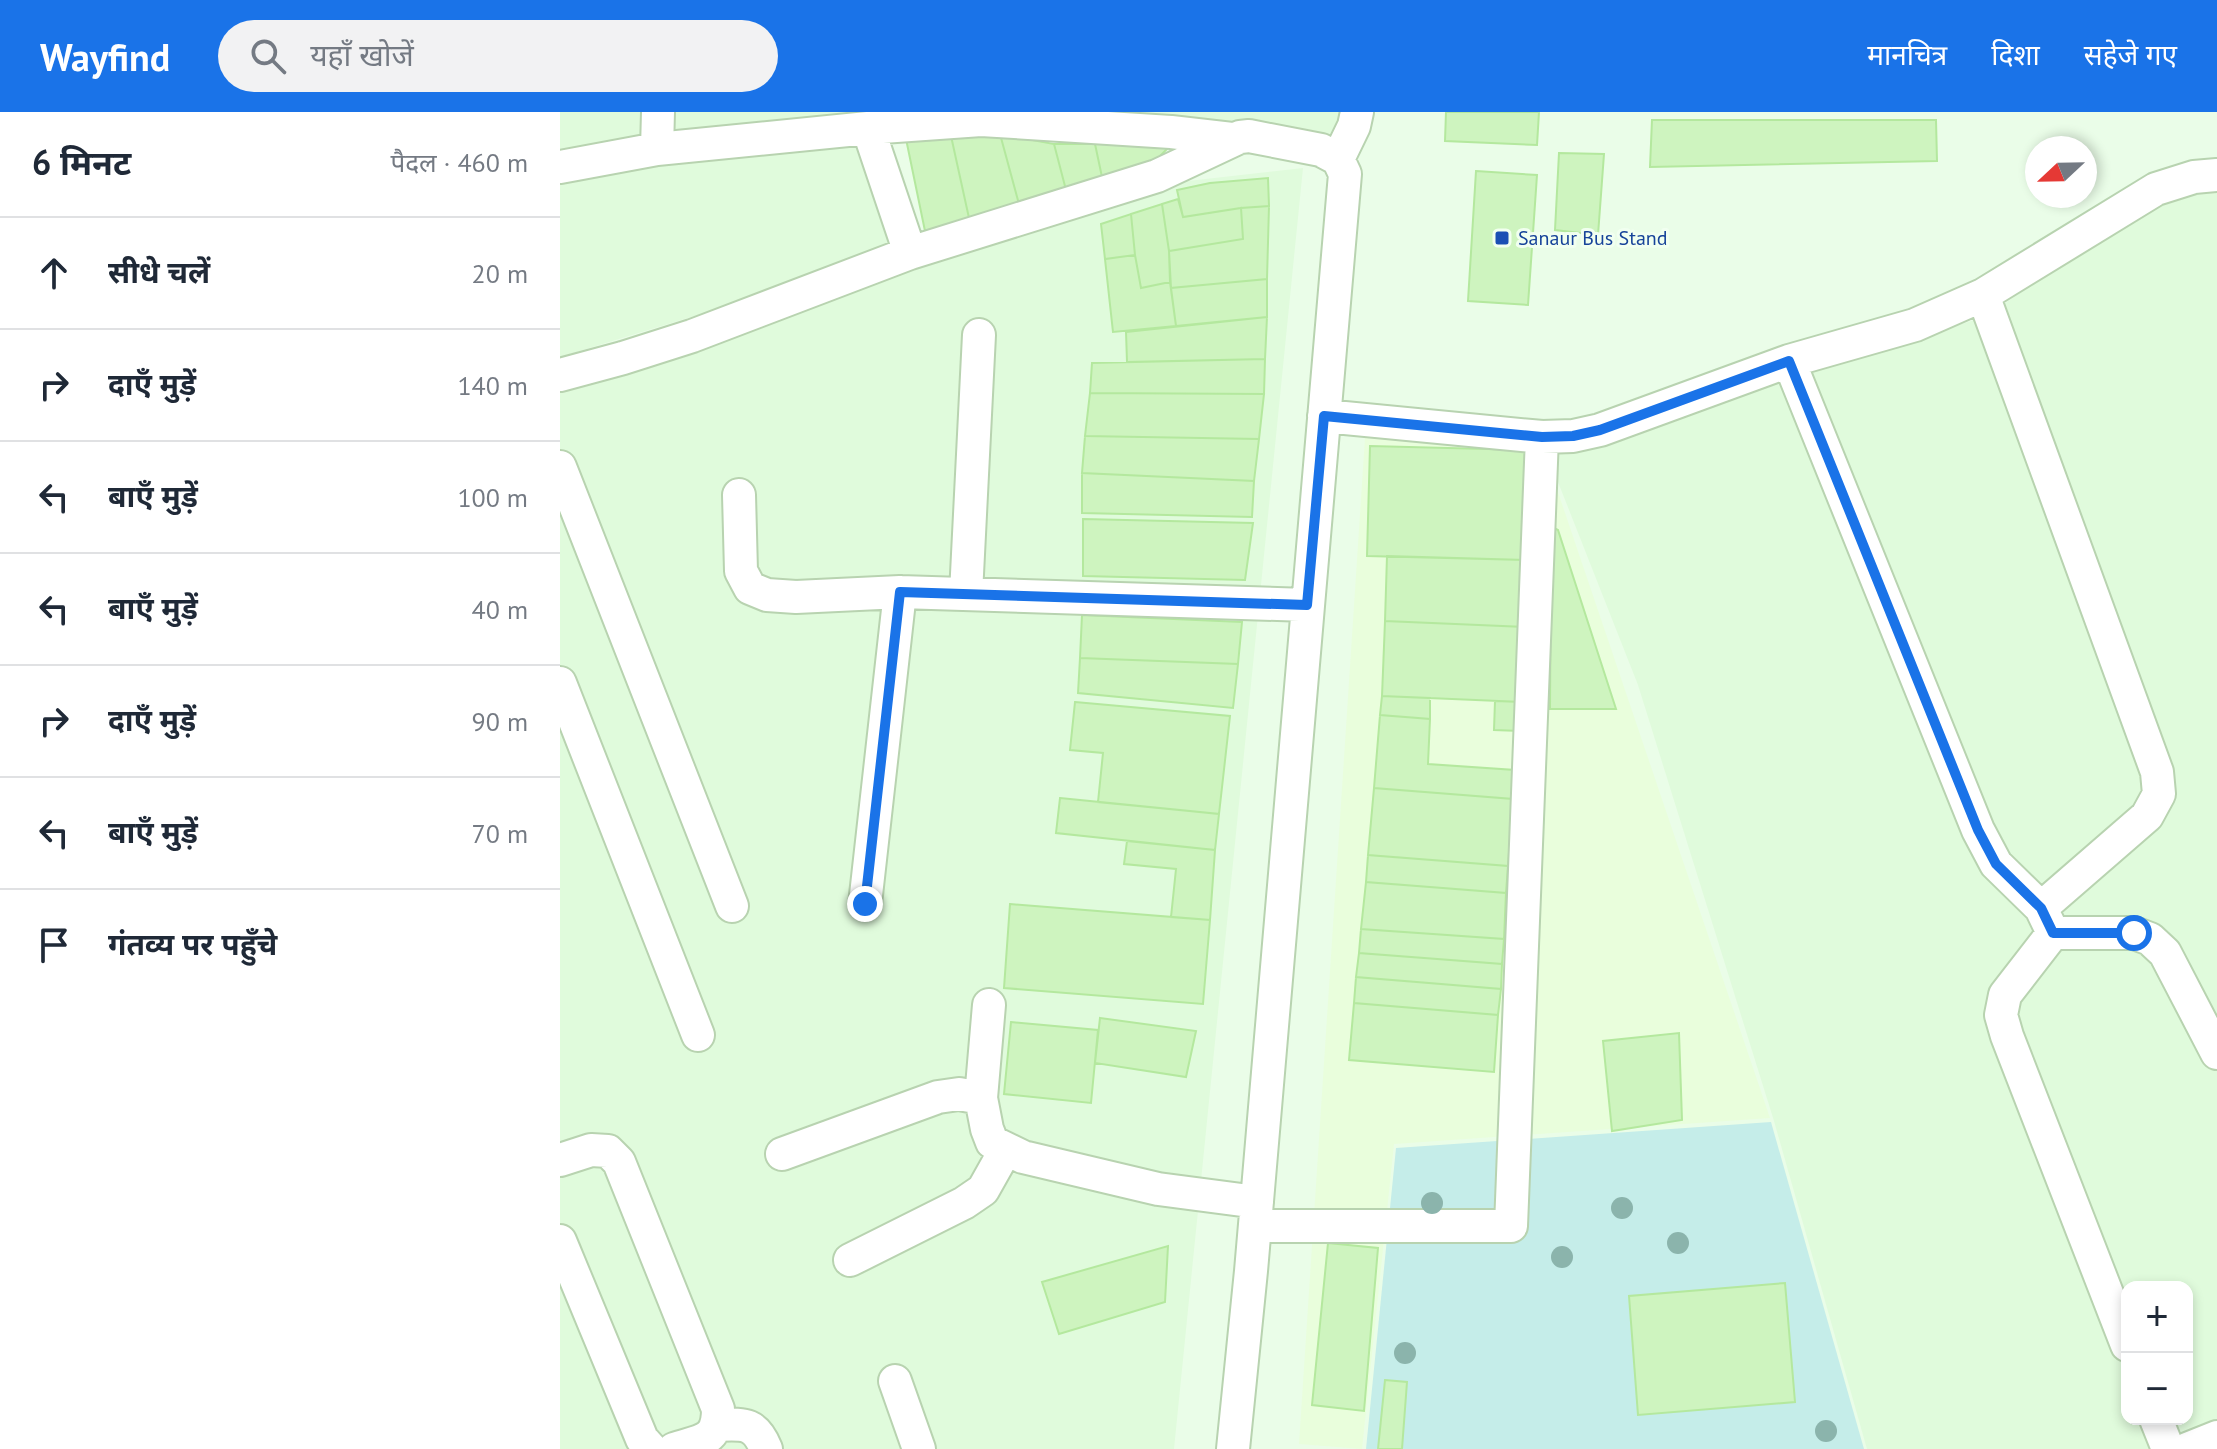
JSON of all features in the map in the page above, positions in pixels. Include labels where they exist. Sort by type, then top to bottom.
[{"type":"street","points":[[657,149],[658,112]]},
{"type":"street","points":[[1338,159],[1354,126],[1357,112]]},
{"type":"street","points":[[560,167],[657,149],[981,120],[1232,139]]},
{"type":"street","points":[[868,128],[910,253]]},
{"type":"street","points":[[560,375],[692,336],[910,253],[1157,176],[1232,139],[1249,136],[1321,150],[1338,159],[1345,174],[1233,1449]]},
{"type":"street","points":[[1324,416],[1542,437],[1573,436],[1600,430],[1789,361],[1915,325],[1983,295],[2156,189],[2194,177],[2217,175]]},
{"type":"street","points":[[1983,295],[2157,772],[2159,794],[2147,816],[2047,920],[2005,995],[2001,1015],[2121,1330]]},
{"type":"street","points":[[966,594],[979,335]]},
{"type":"street","points":[[1789,361],[1978,830],[1996,864],[2047,920],[2134,933],[2150,939],[2165,953],[2217,1053]]},
{"type":"street","points":[[989,1005],[981,1098],[987,1129],[992,1142],[1023,1157],[1256,1214],[1511,1226],[1542,437]]},
{"type":"street","points":[[560,467],[732,906]]},
{"type":"street","points":[[739,495],[741,571],[750,588],[767,595],[796,597],[900,592],[1307,605]]},
{"type":"street","points":[[865,904],[900,592]]},
{"type":"street","points":[[560,683],[698,1035]]},
{"type":"street","points":[[782,1154],[938,1097],[959,1094],[981,1098]]},
{"type":"street","points":[[850,1260],[964,1203],[983,1190],[1006,1149]]},
{"type":"street","points":[[560,1160],[591,1150],[608,1151],[619,1162],[718,1409],[718,1425],[711,1437],[674,1449]]},
{"type":"street","points":[[560,1241],[642,1439],[651,1449]]},
{"type":"street","points":[[895,1381],[919,1449]]},
{"type":"street","points":[[718,1425],[742,1424],[753,1428],[766,1449]]},
{"type":"street","points":[[2158,1425],[2168,1449]]},
{"type":"street","points":[[2187,1449],[2217,1437]]},
{"type":"shaded area","points":[[560,112],[1354,112],[1344,150],[882,118],[560,149]]},
{"type":"shaded area","points":[[880,125],[907,251],[560,357],[560,155]]},
{"type":"shaded area","points":[[1303,168],[1174,1449],[560,1449],[560,377],[945,260],[1170,183]]},
{"type":"shaded area","points":[[2217,188],[2217,1449],[1867,1449],[1774,1121],[1638,685],[1545,449],[1590,443],[1987,316],[2168,189]]},
{"type":"shaded area","points":[[1365,438],[1542,445],[1770,1118],[1394,1144],[1362,1449],[1299,1444]]},
{"type":"shaded area","points":[[1771,1122],[1864,1449],[1366,1449],[1396,1148]]},
{"type":"building","points":[[1446,112],[1539,112],[1537,145],[1445,141]]},
{"type":"building","points":[[1652,120],[1936,120],[1937,161],[1650,167]]},
{"type":"building","points":[[905,134],[951,136],[969,218],[925,231]]},
{"type":"building","points":[[1000,134],[1019,204],[969,218],[951,136]]},
{"type":"building","points":[[1000,134],[1054,144],[1066,190],[1019,204]]},
{"type":"building","points":[[1174,142],[1156,160],[1102,177],[1095,144]]},
{"type":"building","points":[[1054,144],[1095,144],[1102,177],[1066,190]]},
{"type":"building","points":[[1559,153],[1604,154],[1598,235],[1555,230]]},
{"type":"building","name":"Sanaur Bus Stand","points":[[1476,171],[1537,175],[1528,305],[1468,301]]},
{"type":"building","points":[[1268,178],[1269,206],[1183,217],[1177,190],[1210,183]]},
{"type":"building","points":[[1178,199],[1183,217],[1241,208],[1243,239],[1169,251],[1162,204]]},
{"type":"building","points":[[1162,204],[1170,282],[1141,288],[1131,214]]},
{"type":"building","points":[[1269,206],[1267,279],[1171,288],[1169,251],[1243,239],[1241,208]]},
{"type":"building","points":[[1131,214],[1135,255],[1105,259],[1101,224]]},
{"type":"building","points":[[1135,255],[1141,288],[1170,282],[1176,326],[1113,332],[1105,259]]},
{"type":"building","points":[[1267,279],[1267,317],[1176,326],[1171,288]]},
{"type":"building","points":[[1267,317],[1265,359],[1127,362],[1126,332]]},
{"type":"building","points":[[1265,359],[1264,394],[1090,393],[1092,363]]},
{"type":"building","points":[[1090,393],[1264,394],[1259,439],[1085,436]]},
{"type":"building","points":[[1085,436],[1259,439],[1254,481],[1082,473]]},
{"type":"building","points":[[1370,446],[1530,450],[1528,560],[1367,556]]},
{"type":"building","points":[[1082,473],[1254,481],[1252,517],[1082,513]]},
{"type":"building","points":[[1083,519],[1253,523],[1245,580],[1083,576]]},
{"type":"building","points":[[1551,530],[1558,530],[1616,709],[1550,709]]},
{"type":"building","points":[[1387,556],[1528,560],[1525,627],[1385,621]]},
{"type":"building","points":[[1082,615],[1242,622],[1238,664],[1080,658]]},
{"type":"building","points":[[1385,621],[1525,627],[1522,702],[1382,696]]},
{"type":"building","points":[[1080,658],[1238,664],[1233,708],[1078,693]]},
{"type":"building","points":[[1382,696],[1430,698],[1430,719],[1380,715]]},
{"type":"building","points":[[1495,701],[1522,702],[1520,731],[1494,730]]},
{"type":"building","points":[[1075,702],[1230,716],[1219,814],[1098,802],[1103,753],[1070,750]]},
{"type":"building","points":[[1380,715],[1430,719],[1428,764],[1515,770],[1513,799],[1374,788]]},
{"type":"building","points":[[1374,788],[1513,799],[1508,866],[1368,855]]},
{"type":"building","points":[[1060,798],[1219,814],[1215,850],[1056,833]]},
{"type":"building","points":[[1127,841],[1215,850],[1210,920],[1171,917],[1176,869],[1124,864]]},
{"type":"building","points":[[1368,855],[1508,866],[1506,893],[1366,882]]},
{"type":"building","points":[[1366,882],[1506,893],[1504,939],[1361,929]]},
{"type":"building","points":[[1010,904],[1210,920],[1203,1004],[1004,988]]},
{"type":"building","points":[[1361,929],[1504,939],[1502,964],[1359,953]]},
{"type":"building","points":[[1359,953],[1502,964],[1501,989],[1356,977]]},
{"type":"building","points":[[1356,977],[1501,989],[1498,1015],[1354,1003]]},
{"type":"building","points":[[1354,1003],[1498,1015],[1494,1072],[1349,1060]]},
{"type":"building","points":[[1100,1018],[1196,1031],[1186,1077],[1095,1063]]},
{"type":"building","points":[[1011,1022],[1098,1030],[1091,1103],[1004,1094]]},
{"type":"building","points":[[1679,1033],[1682,1120],[1612,1131],[1603,1041]]},
{"type":"building","points":[[1328,1243],[1378,1248],[1364,1411],[1312,1405]]},
{"type":"building","points":[[1168,1246],[1165,1302],[1059,1334],[1042,1282]]},
{"type":"building","points":[[1785,1283],[1795,1402],[1638,1415],[1629,1296]]},
{"type":"building","points":[[1385,1380],[1407,1382],[1402,1449],[1378,1449]]},
{"type":"place","name":"Sanaur Bus Stand","points":[[1502,238]]},
{"type":"route","points":[[865,904],[900,592],[1307,605],[1324,416],[1542,437],[1573,436],[1600,430],[1789,361],[1978,830],[1996,864],[2041,908],[2053,933],[2134,933]]}]
